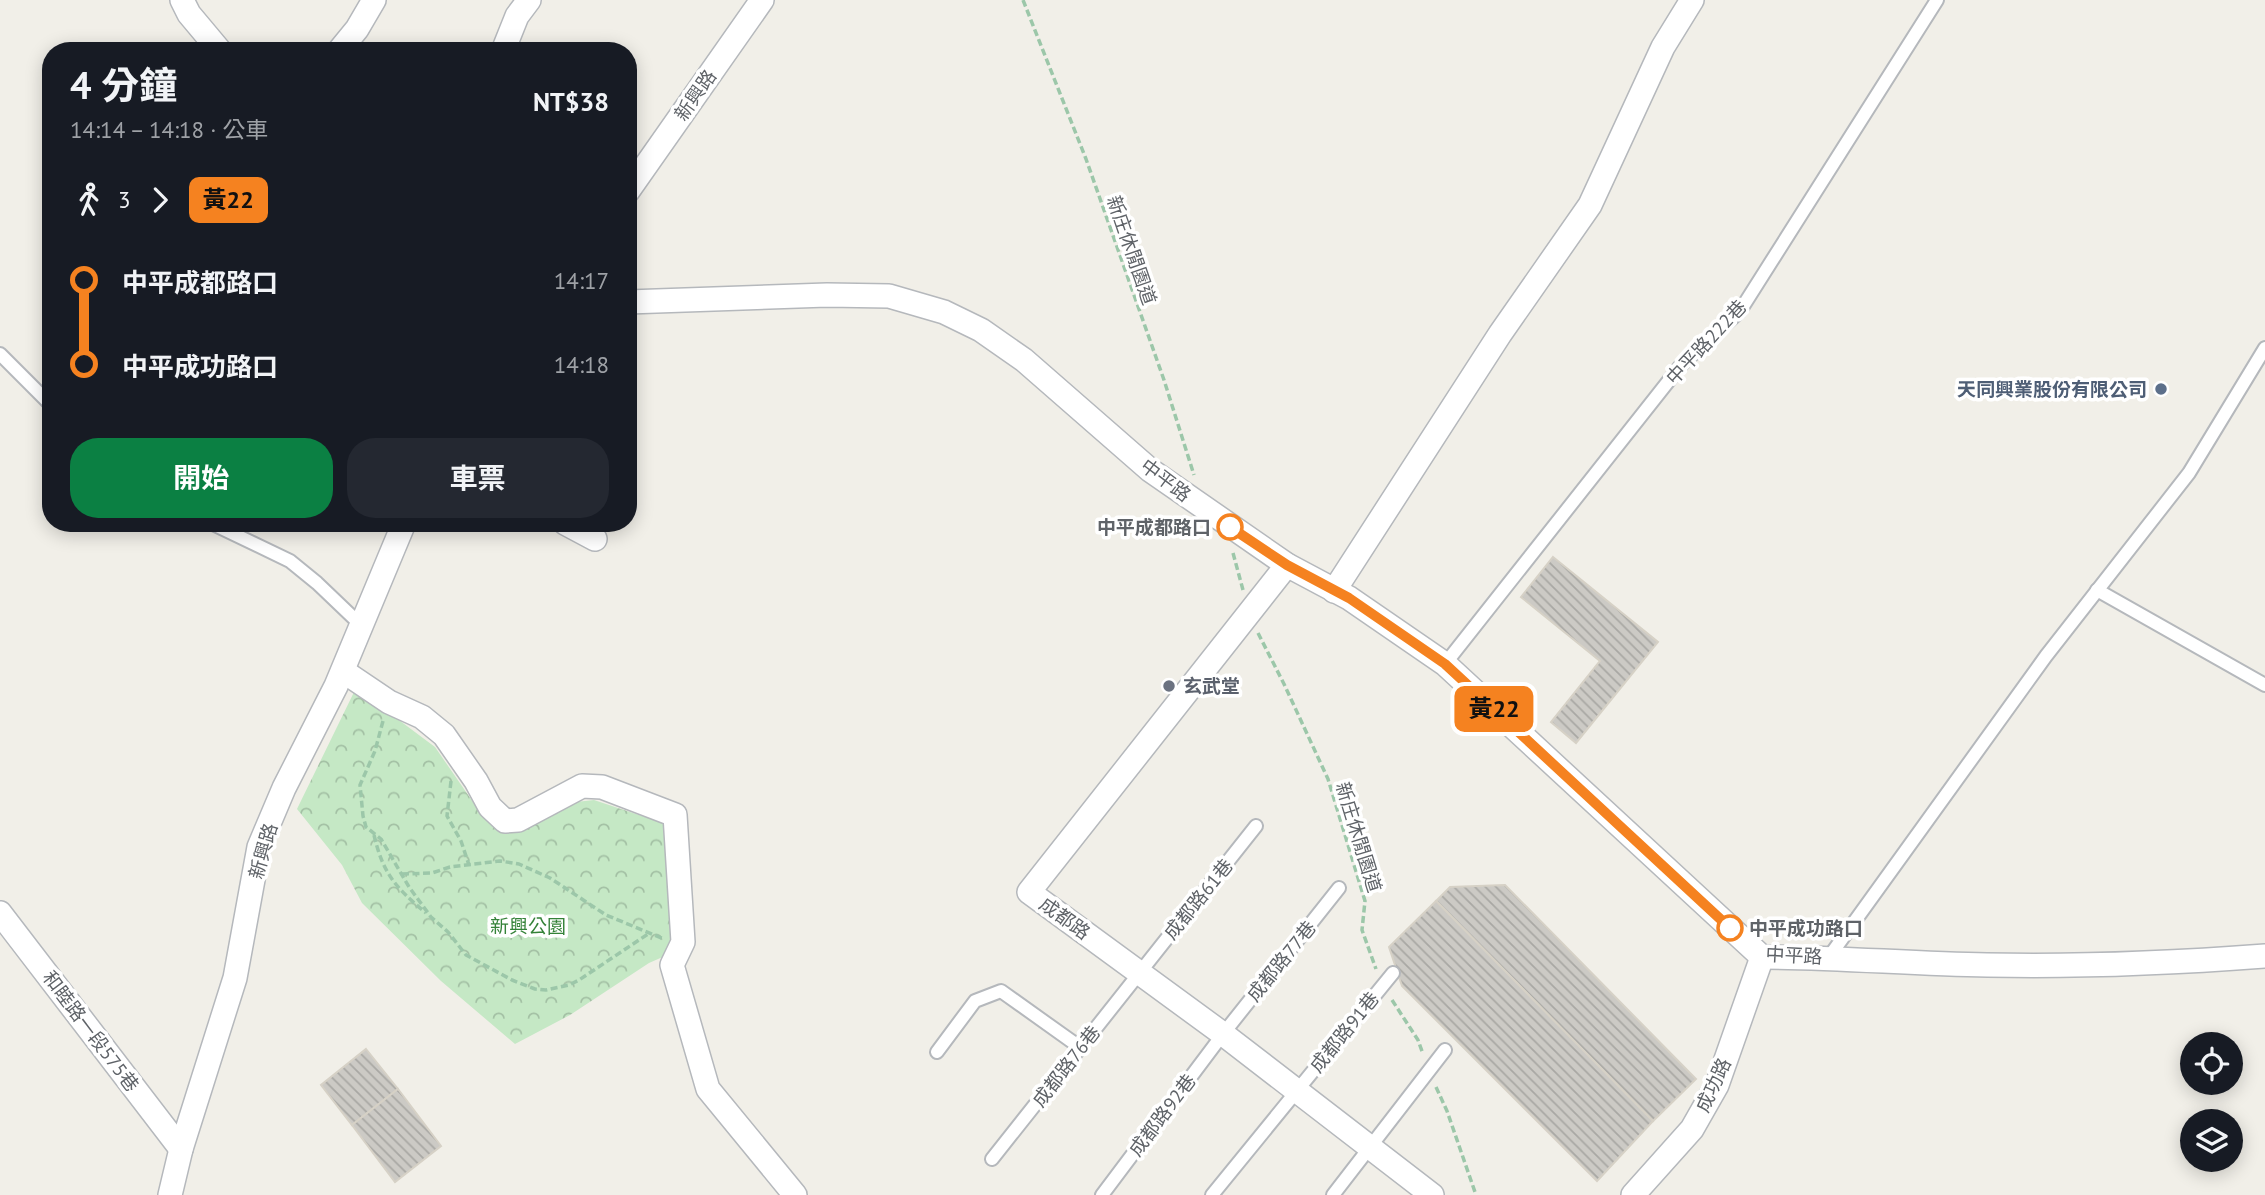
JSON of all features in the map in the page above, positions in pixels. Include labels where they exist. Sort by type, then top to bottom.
[{"type":"street","points":[[182,0],[189,14],[212,42]]},
{"type":"street","points":[[346,42],[374,0]]},
{"type":"street","name":"新興路","points":[[637,178],[762,0]]},
{"type":"street","points":[[1334,591],[1500,334],[1590,205],[1662,47],[1692,0]]},
{"type":"street","points":[[507,42],[517,16],[527,1]]},
{"type":"street","name":"中平路","points":[[637,302],[827,295],[889,296],[944,312],[981,330],[1024,360],[1150,470],[1287,565],[1349,598],[1445,664],[1762,957],[1829,957],[1999,965],[2149,964],[2265,956]]},
{"type":"street","name":"新興路","points":[[170,1195],[181,1149],[236,978],[259,847],[284,788],[343,671],[400,532]]},
{"type":"street","points":[[582,532],[596,539]]},
{"type":"street","name":"成都路","points":[[1287,565],[1029,892],[1223,1034],[1432,1195]]},
{"type":"street","points":[[343,671],[389,702],[422,718],[444,735],[490,807],[505,821],[518,820],[582,786],[602,787],[675,815],[683,942],[672,965],[708,1089],[795,1195]]},
{"type":"street","name":"和睦路一段575巷","points":[[0,913],[181,1149]]},
{"type":"street","name":"成功路","points":[[1633,1195],[1692,1129],[1717,1085],[1762,957]]},
{"type":"lane","name":"中平路222巷","points":[[1445,664],[1682,364],[1740,311],[1937,0]]},
{"type":"lane","points":[[1829,957],[2046,656],[2189,472],[2265,348]]},
{"type":"lane","points":[[0,354],[42,396]]},
{"type":"lane","points":[[230,532],[290,561],[362,626]]},
{"type":"lane","points":[[2097,590],[2265,685]]},
{"type":"lane","name":"成都路61巷","points":[[1139,972],[1256,826]]},
{"type":"lane","name":"成都路77巷","points":[[1223,1034],[1339,888]]},
{"type":"lane","name":"成都路76巷","points":[[992,1159],[1082,1048],[1139,972]]},
{"type":"lane","name":"成都路91巷","points":[[1212,1195],[1393,973]]},
{"type":"lane","points":[[937,1052],[975,1002],[1001,991],[1082,1048]]},
{"type":"lane","name":"成都路92巷","points":[[1102,1195],[1223,1034]]},
{"type":"lane","points":[[1333,1195],[1446,1050]]},
{"type":"path","name":"新庄休閒園道","points":[[1023,0],[1086,159],[1164,380],[1195,478]]},
{"type":"path","name":"新庄休閒園道","points":[[1226,524],[1248,614],[1328,779],[1365,901],[1362,930],[1382,986],[1418,1040],[1428,1072],[1447,1111],[1476,1195]]},
{"type":"path","points":[[389,702],[375,751],[360,785],[363,816],[366,827],[381,839],[431,917]]},
{"type":"path","points":[[459,755],[454,766],[447,816],[461,841],[469,865]]},
{"type":"path","points":[[374,833],[381,861],[402,893],[448,933],[466,955],[535,989],[546,990],[569,985],[648,934]]},
{"type":"path","points":[[401,874],[432,873],[500,861],[519,864],[550,878],[606,915],[648,934],[683,942]]},
{"type":"green space","name":"新興公園","points":[[356,688],[435,747],[484,818],[515,829],[558,804],[594,800],[669,825],[674,952],[649,963],[570,1015],[515,1044],[441,981],[362,903],[342,865],[297,809]]},
{"type":"building","points":[[1553,557],[1658,642],[1576,743],[1551,722],[1600,661],[1521,597]]},
{"type":"building","points":[[1505,885],[1696,1079],[1653,1121],[1436,901],[1450,887]]},
{"type":"building","points":[[1436,901],[1653,1121],[1597,1181],[1402,986],[1389,947]]},
{"type":"building","points":[[366,1049],[398,1089],[352,1125],[321,1085]]},
{"type":"building","points":[[398,1089],[441,1146],[395,1182],[352,1125]]},
{"type":"bus line","name":"黃22","points":[[1230,527],[1287,565],[1349,598],[1445,664],[1730,928]]},
{"type":"place","name":"天同興業股份有限公司","points":[[2161,389]]},
{"type":"place","name":"中平成都路口","points":[[1230,527]]},
{"type":"place","name":"玄武堂","points":[[1169,686]]},
{"type":"place","name":"中平成功路口","points":[[1730,928]]}]
